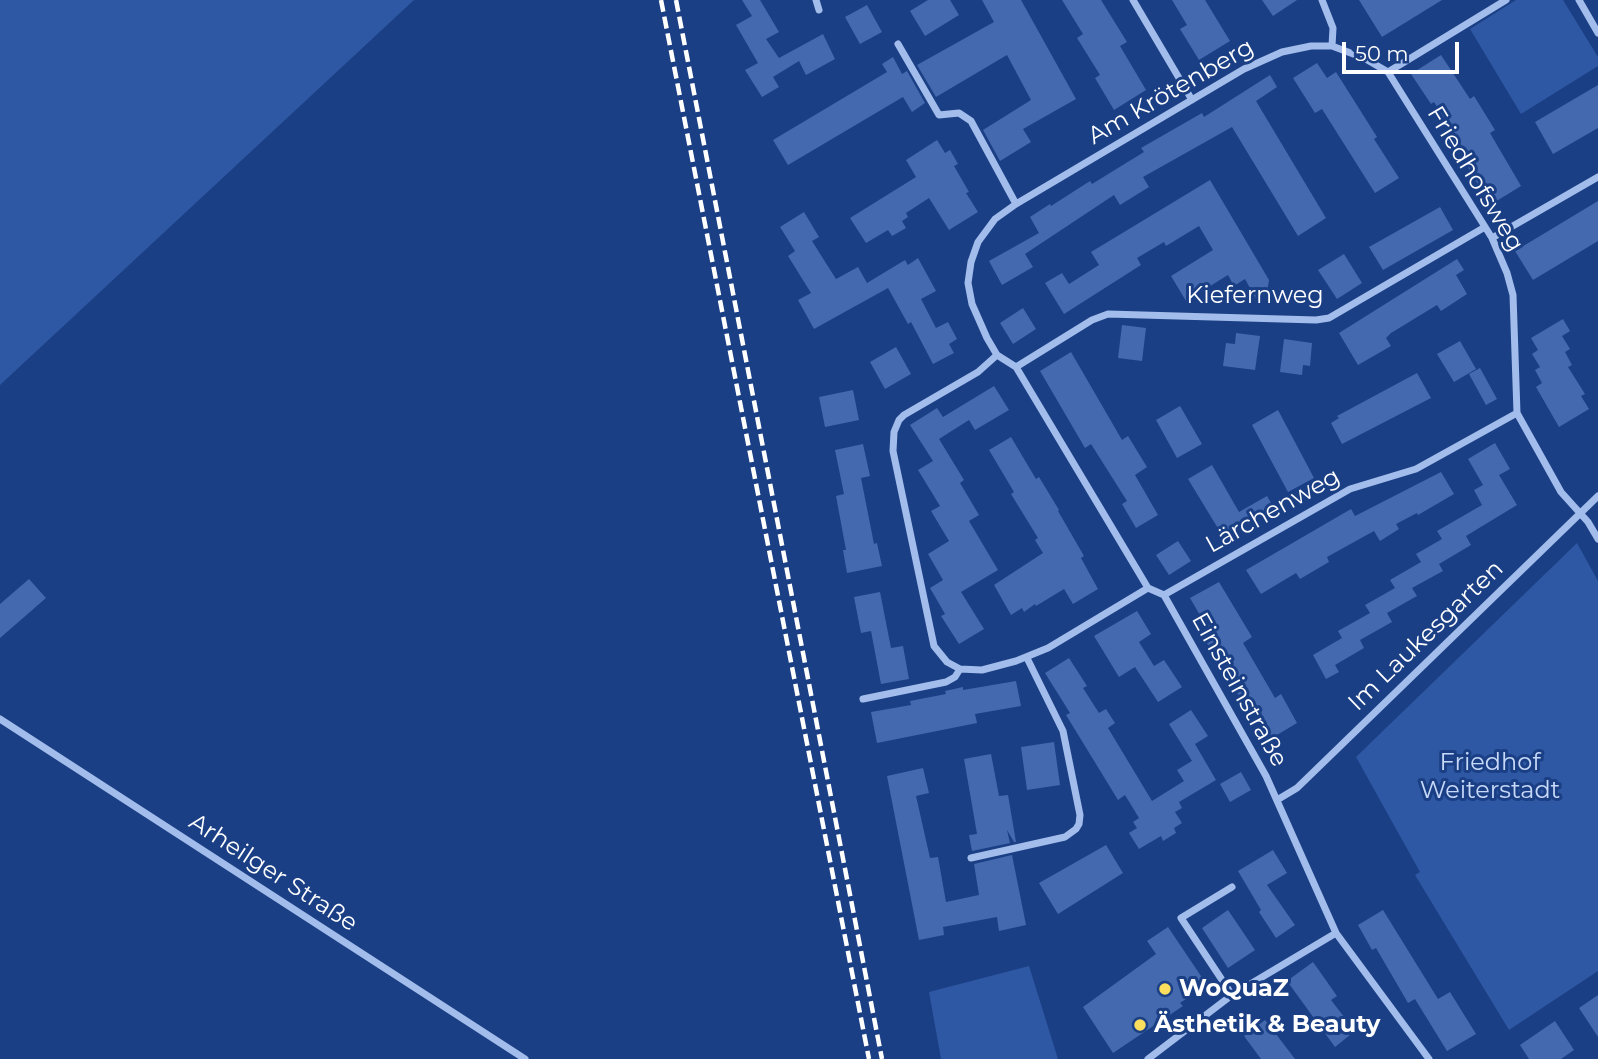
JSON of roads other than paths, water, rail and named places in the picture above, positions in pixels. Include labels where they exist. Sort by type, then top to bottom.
[{"type":"street","points":[[816,0],[819,10]]},
{"type":"street","points":[[1133,0],[1192,100]]},
{"type":"street","points":[[1322,0],[1333,28],[1332,46]]},
{"type":"street","points":[[1388,72],[1506,0]]},
{"type":"street","points":[[1579,0],[1598,33]]},
{"type":"street","points":[[898,44],[939,116],[959,113],[971,121],[1016,204]]},
{"type":"street","name":"Am Krötenberg","points":[[997,355],[969,293],[969,272],[974,251],[983,233],[995,219],[1244,69],[1282,52],[1311,46],[1332,46],[1353,53],[1388,72]]},
{"type":"street","name":"Friedhofsweg","points":[[1388,72],[1492,238],[1513,295],[1517,413],[1561,492],[1588,522],[1598,539]]},
{"type":"street","points":[[1492,238],[1598,177]]},
{"type":"street","name":"Kiefernweg","points":[[1016,367],[1092,320],[1113,313],[1325,319],[1485,227]]},
{"type":"street","points":[[997,355],[1016,367],[1148,589],[1027,658],[982,670],[960,669],[942,657],[930,637],[892,440],[896,426],[904,415],[978,372],[997,355]]},
{"type":"street","name":"Lärchenweg","points":[[1164,594],[1350,489],[1416,468],[1517,413]]},
{"type":"street","name":"Im Laukesgarten","points":[[1277,800],[1297,788],[1598,496]]},
{"type":"street","name":"Einsteinstraße","points":[[1148,589],[1164,594],[1258,762],[1336,933],[1429,1059]]},
{"type":"street","points":[[971,858],[1065,836],[1079,824],[1080,814],[1063,731],[1027,658]]},
{"type":"street","points":[[863,699],[946,682],[955,677],[960,669]]},
{"type":"street","name":"Arheilger Straße","points":[[0,719],[525,1059]]},
{"type":"street","points":[[1232,887],[1181,918],[1232,995]]},
{"type":"street","points":[[1148,1059],[1232,995],[1336,933]]},
{"type":"railway","points":[[661,0],[869,1059]]},
{"type":"railway","points":[[676,0],[882,1059]]},
{"type":"place","name":"WoQuaZ","points":[[1165,989]]},
{"type":"place","name":"Ästhetik & Beauty","points":[[1140,1025]]},
{"type":"park label","name":"Friedhof Weiterstadt","points":[[1490,777]]}]
